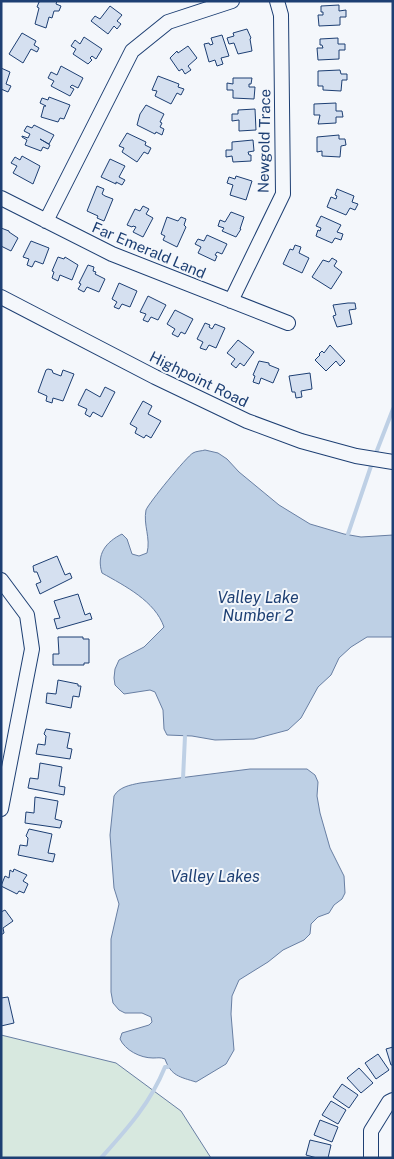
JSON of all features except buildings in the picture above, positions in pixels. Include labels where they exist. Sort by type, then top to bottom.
[{"type":"street","points":[[46,221],[132,51],[168,22],[232,1]]},
{"type":"street","name":"Newgold Trace","points":[[231,301],[283,194],[281,15],[277,1]]},
{"type":"street","name":"Far Emerald Land","points":[[1,198],[112,254],[288,324]]},
{"type":"street","name":"Highpoint Road","points":[[1,298],[247,421],[301,441],[356,456],[393,462]]},
{"type":"street","points":[[1,580],[27,615],[32,649],[5,766],[1,809]]},
{"type":"street","points":[[371,1158],[371,1131],[389,1102],[393,1100]]},
{"type":"shaded area","points":[[1,1035],[116,1063],[181,1111],[211,1158],[1,1158]]},
{"type":"water","name":"Valley Lake Number 2","points":[[205,450],[218,453],[227,459],[239,472],[279,505],[310,524],[361,537],[393,535],[393,637],[367,637],[351,647],[339,658],[331,675],[318,687],[301,718],[288,730],[254,739],[215,740],[192,736],[167,735],[164,729],[163,710],[155,692],[150,690],[124,694],[115,685],[115,669],[119,660],[144,647],[164,627],[154,609],[138,595],[102,573],[100,566],[101,554],[111,541],[122,534],[127,539],[132,554],[139,556],[147,553],[148,542],[145,516],[148,506],[189,456],[194,452]]},
{"type":"water","name":"Valley Lakes","points":[[250,769],[307,769],[315,775],[318,782],[317,796],[320,813],[330,848],[344,876],[345,893],[329,913],[318,917],[311,924],[310,934],[304,940],[283,950],[239,980],[232,996],[231,1014],[234,1050],[226,1064],[196,1082],[173,1072],[165,1059],[148,1058],[134,1053],[125,1047],[120,1039],[122,1033],[149,1025],[152,1022],[151,1017],[142,1013],[125,1013],[119,1010],[113,1003],[111,992],[111,939],[119,904],[114,888],[110,835],[114,796],[122,788],[140,783]]},
{"type":"waterway","points":[[348,534],[393,409]]},
{"type":"waterway","points":[[183,779],[185,736]]},
{"type":"waterway","points":[[101,1158],[137,1116],[152,1093],[165,1067],[168,1067]]}]
